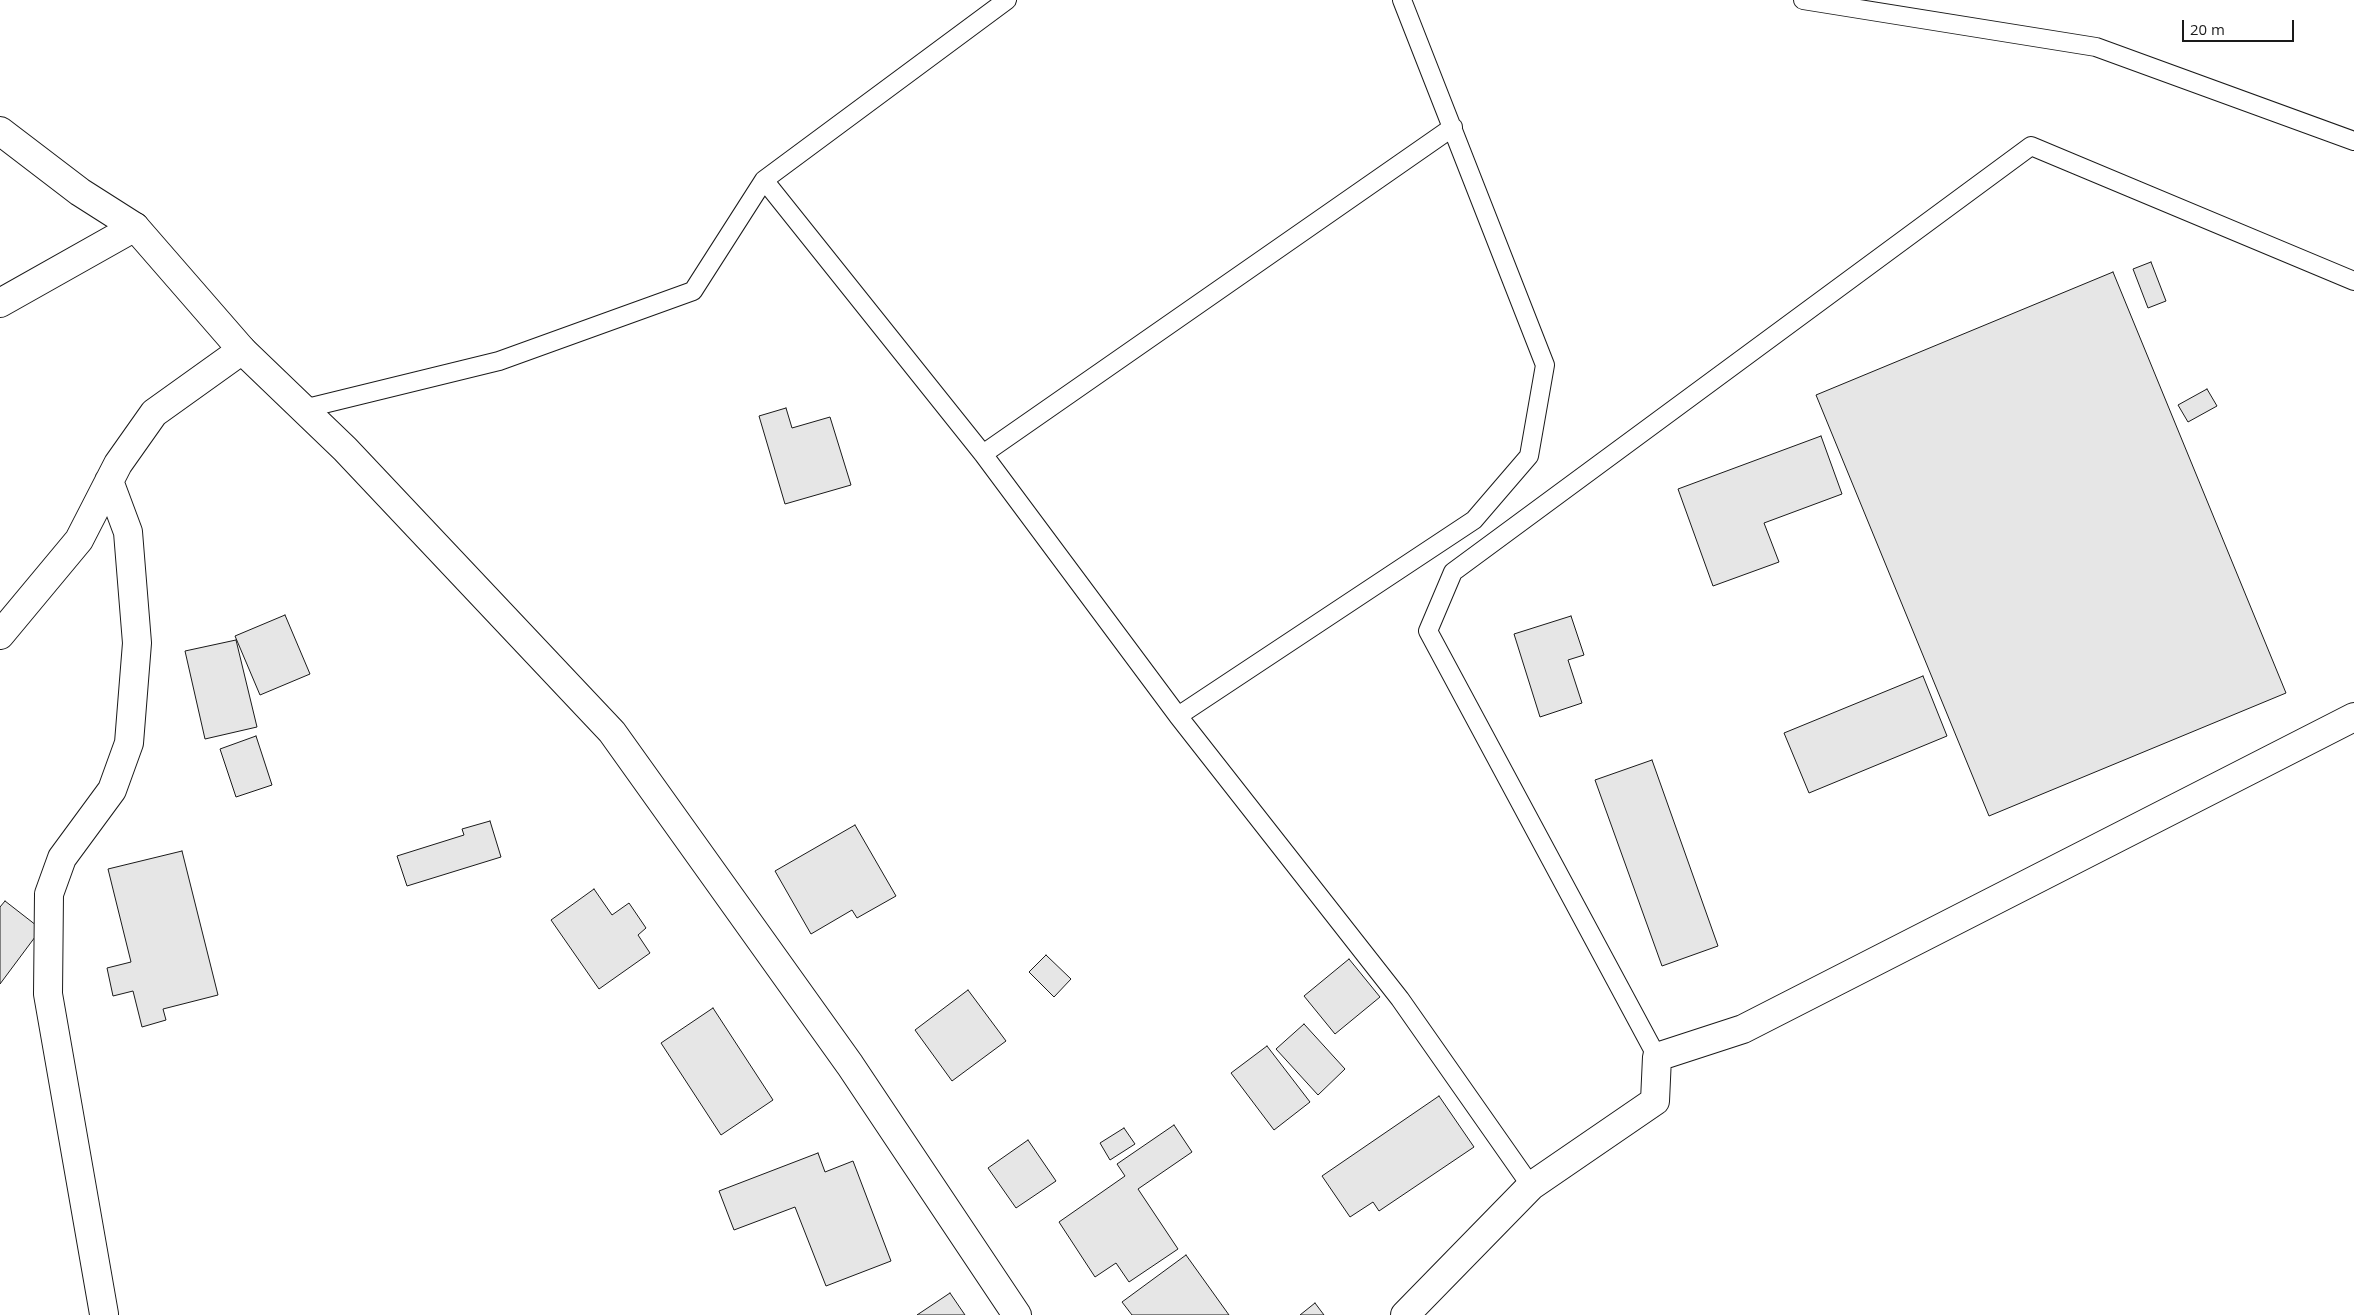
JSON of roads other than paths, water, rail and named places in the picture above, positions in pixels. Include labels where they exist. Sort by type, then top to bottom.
[{"type":"street","points":[[0,131],[80,192],[135,227],[242,350],[345,449],[612,732],[850,1065],[1017,1315]]},
{"type":"street","points":[[0,304],[135,227]]},
{"type":"street","points":[[0,635],[79,540],[118,464],[154,413],[242,350]]},
{"type":"street","points":[[104,1314],[48,994],[49,894],[62,858],[112,790],[129,743],[137,643],[128,532],[109,481]]},
{"type":"street","points":[[1405,1315],[1531,1186],[1655,1101],[1657,1057],[1743,1029],[2354,717]]},
{"type":"lane","points":[[303,408],[499,361],[693,291],[764,180],[1008,0]]},
{"type":"lane","points":[[1178,716],[1474,520],[1529,456],[1546,365],[1402,0]]},
{"type":"lane","points":[[1802,0],[2096,47],[2354,141]]},
{"type":"lane","points":[[983,454],[1453,127]]},
{"type":"lane","points":[[1657,1057],[1428,631],[1453,572],[2031,146],[2354,281]]},
{"type":"lane","points":[[764,180],[983,454],[1178,716],[1400,999],[1531,1186]]}]
